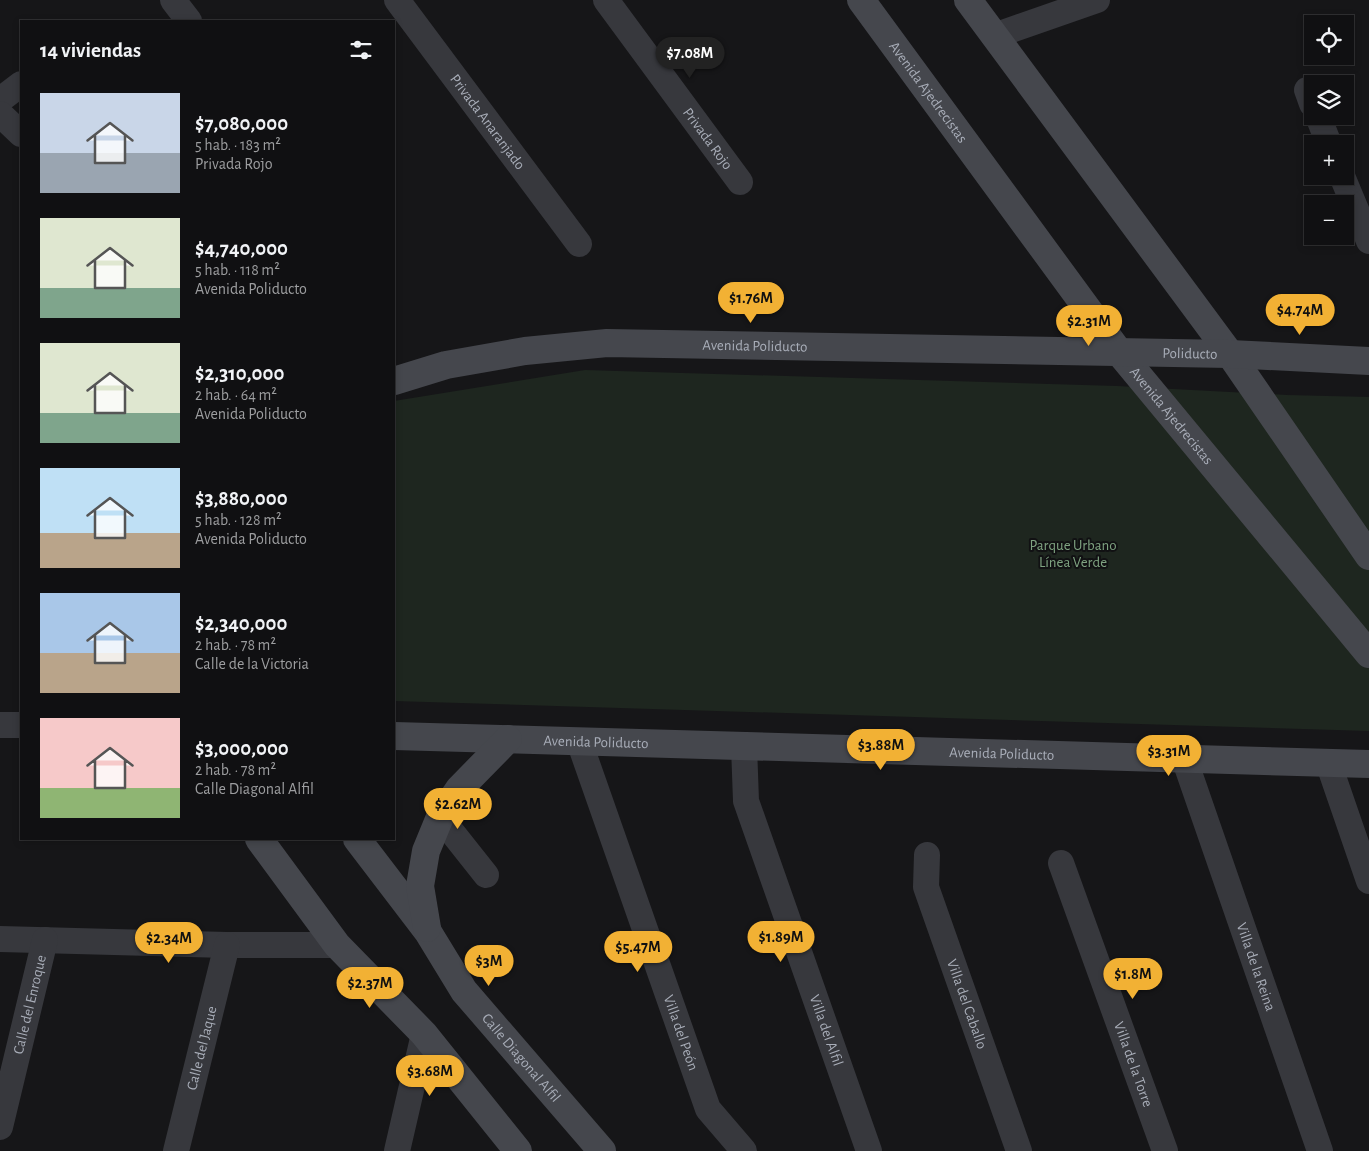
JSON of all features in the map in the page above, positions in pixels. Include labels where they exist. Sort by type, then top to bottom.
[{"type":"street","points":[[174,0],[188,20]]},
{"type":"street","name":"Privada Anaranjado","points":[[397,0],[579,244]]},
{"type":"street","name":"Privada Rojo","points":[[606,0],[740,182]]},
{"type":"street","name":"Avenida Ajedrecistas","points":[[861,0],[1119,352],[1369,654]]},
{"type":"street","points":[[968,0],[1230,354],[1369,556]]},
{"type":"street","points":[[994,36],[1097,0]]},
{"type":"street","points":[[0,100],[20,85]]},
{"type":"street","points":[[0,114],[20,133]]},
{"type":"street","points":[[1346,185],[1369,241]]},
{"type":"street","name":"Avenida Poliducto","points":[[395,381],[446,365],[526,351],[607,343],[1119,352]]},
{"type":"street","name":"Poliducto","points":[[1119,352],[1230,354]]},
{"type":"street","points":[[1230,354],[1369,361]]},
{"type":"street","points":[[0,725],[20,725]]},
{"type":"street","name":"Avenida Poliducto","points":[[395,736],[508,739],[583,752],[1188,770],[1332,774],[1369,764]]},
{"type":"street","points":[[428,932],[420,886],[426,851],[440,817],[459,789],[508,739]]},
{"type":"street","name":"Villa del Peón","points":[[583,752],[708,1109],[744,1151]]},
{"type":"street","name":"Villa del Alfil","points":[[745,756],[746,801],[869,1151]]},
{"type":"street","name":"Villa de la Reina","points":[[1188,770],[1320,1151]]},
{"type":"street","points":[[1332,774],[1369,881]]},
{"type":"street","points":[[440,817],[486,875]]},
{"type":"street","points":[[260,840],[337,945],[424,1034],[518,1151]]},
{"type":"street","name":"Calle Diagonal Alfil","points":[[358,840],[428,932],[464,991],[602,1151]]},
{"type":"street","name":"Villa del Caballo","points":[[926,855],[926,887],[1019,1151]]},
{"type":"street","name":"Villa de la Torre","points":[[1062,863],[1165,1151]]},
{"type":"street","points":[[0,939],[227,945],[337,945]]},
{"type":"street","name":"Calle del Enroque","points":[[0,1127],[45,940]]},
{"type":"street","name":"Calle del Jaque","points":[[176,1151],[227,945]]},
{"type":"street","points":[[397,1151],[424,1034]]},
{"type":"green space","name":"Parque Urbano Línea Verde","points":[[585,370],[1117,386],[1287,395],[1369,397],[1369,731],[395,701],[395,401]]}]
